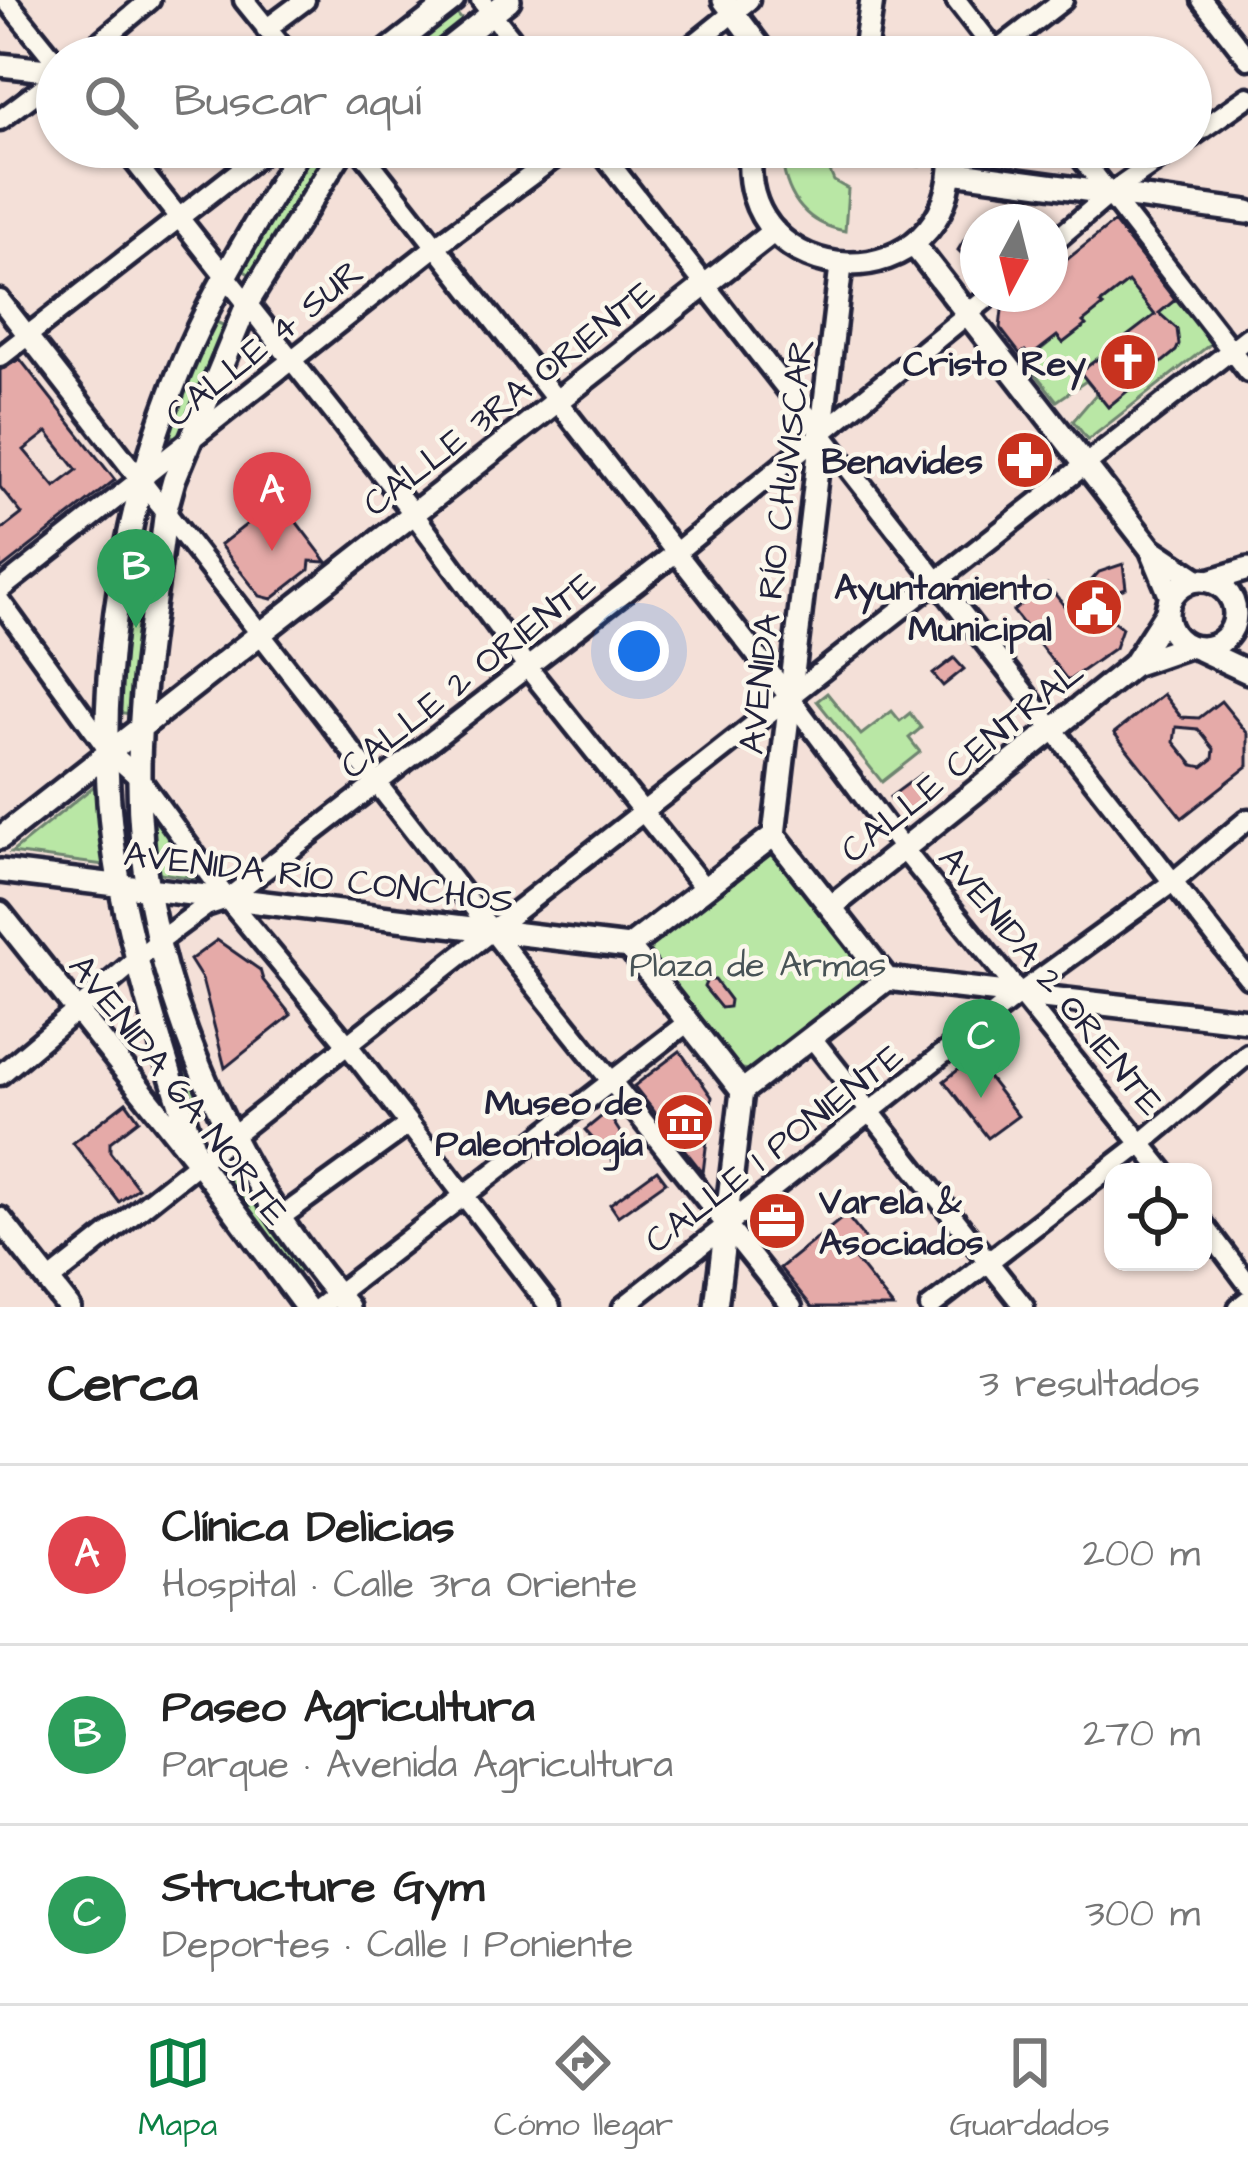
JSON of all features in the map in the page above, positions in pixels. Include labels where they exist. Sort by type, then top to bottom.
[{"type":"main road","points":[[407,36],[453,0]]},
{"type":"main road","points":[[867,36],[872,0]]},
{"type":"main road","points":[[460,36],[494,4]]},
{"type":"main road","points":[[735,4],[754,36]]},
{"type":"main road","points":[[0,65],[36,68]]},
{"type":"main road","points":[[198,1162],[137,961],[120,886],[108,704],[120,592],[142,478],[190,347],[290,168]]},
{"type":"main road","points":[[331,168],[248,302],[166,509],[140,727],[139,778],[147,889],[196,1052],[230,1135],[335,1303]]},
{"type":"main road","points":[[752,168],[753,194],[774,231],[793,248],[841,266],[892,258],[914,244],[934,224],[947,199],[953,168]]},
{"type":"main road","points":[[953,172],[1248,212]]},
{"type":"main road","name":"CALLE 3RA ORIENTE","points":[[0,838],[774,231]]},
{"type":"main road","points":[[914,244],[1150,549],[1169,604],[1172,632],[1193,647],[1248,669]]},
{"type":"main road","name":"AVENIDA RÍO CHUVISCAR","points":[[774,835],[841,266]]},
{"type":"main road","points":[[1150,549],[1228,592],[1248,669]]},
{"type":"main road","points":[[1132,665],[1187,583],[1248,569]]},
{"type":"main road","points":[[1132,665],[1225,640],[1248,592]]},
{"type":"main road","name":"CALLE CENTRAL","points":[[830,907],[1132,665]]},
{"type":"main road","points":[[716,1307],[742,1091],[629,947],[774,835],[887,979]]},
{"type":"main road","name":"AVENIDA RÍO CONCHOS","points":[[0,871],[629,947]]},
{"type":"main road","name":"AVENIDA 6A NORTE","points":[[0,913],[198,1162],[306,1307]]},
{"type":"main road","points":[[742,1091],[887,979],[1248,1022]]},
{"type":"main road","points":[[0,1219],[69,1307]]},
{"type":"street","points":[[6,0],[36,41]]},
{"type":"street","points":[[107,36],[151,0]]},
{"type":"street","points":[[244,0],[272,36]]},
{"type":"street","points":[[266,29],[305,0]]},
{"type":"street","points":[[956,0],[982,36]]},
{"type":"street","points":[[1018,36],[1063,0]]},
{"type":"street","points":[[1202,0],[1248,58]]},
{"type":"street","points":[[494,4],[513,36]]},
{"type":"street","points":[[701,36],[735,4]]},
{"type":"street","points":[[0,120],[36,88]]},
{"type":"street","points":[[1212,123],[1248,98]]},
{"type":"street","points":[[139,168],[705,889]]},
{"type":"street","points":[[0,357],[242,168]]},
{"type":"street","name":"AVENIDA 2 ORIENTE","points":[[375,168],[904,850],[1157,1163]]},
{"type":"street","name":"CALLE 4 SUR","points":[[0,590],[541,168]]},
{"type":"street","points":[[613,168],[1248,978]]},
{"type":"street","points":[[1090,168],[1248,372]]},
{"type":"street","points":[[1068,230],[1147,168]]},
{"type":"street","points":[[0,300],[792,1307]]},
{"type":"street","name":"CALLE 2 ORIENTE","points":[[0,1075],[160,940],[206,906],[227,899],[378,786],[674,554],[970,312]]},
{"type":"street","points":[[49,1281],[790,698],[935,578],[1248,337]]},
{"type":"street","points":[[0,601],[109,751],[139,778],[227,899],[347,1044],[550,1307]]},
{"type":"street","name":"CALLE 1 PONIENTE","points":[[623,1307],[1248,819]]},
{"type":"street","points":[[335,1303],[462,1197],[688,1022]]},
{"type":"street","points":[[812,1038],[1024,1307]]},
{"type":"street","points":[[929,1307],[1142,1143],[1248,1054]]},
{"type":"street","points":[[281,1217],[409,1125]]},
{"type":"street","points":[[1212,1236],[1248,1284]]},
{"type":"street","points":[[1239,1307],[1248,1300]]},
{"type":"green space","points":[[453,9],[467,26],[455,36],[420,36]]},
{"type":"green space","points":[[298,168],[323,168],[256,278],[239,268]]},
{"type":"green space","points":[[784,168],[828,168],[834,181],[848,189],[845,231],[809,215],[788,186]]},
{"type":"green space","points":[[1128,282],[1155,315],[1177,299],[1212,343],[1088,440],[1073,421],[1097,393],[1086,381],[1057,401],[1026,362],[1057,336],[1064,342],[1085,326],[1083,322],[1100,304]]},
{"type":"green space","points":[[209,319],[230,328],[185,441],[163,433]]},
{"type":"green space","points":[[140,542],[156,544],[132,714],[116,712]]},
{"type":"green space","points":[[827,693],[861,735],[892,711],[900,721],[910,713],[921,728],[909,738],[920,752],[882,782],[817,701]]},
{"type":"green space","points":[[104,778],[112,866],[11,853]]},
{"type":"green space","points":[[150,812],[206,880],[154,872]]},
{"type":"green space","name":"Plaza de Armas","points":[[762,854],[781,857],[866,967],[864,982],[755,1071],[736,1068],[650,957],[652,942]]},
{"type":"green space","points":[[165,981],[203,1105],[189,1110],[151,986]]},
{"type":"green space","points":[[234,1163],[302,1270],[293,1275],[218,1175]]},
{"type":"building","points":[[1114,222],[1175,300],[1159,313],[1177,329],[1176,351],[1108,407],[1080,372],[1155,315],[1128,282],[1063,343],[1057,336],[1030,357],[1025,351],[1020,354],[1000,328],[1002,312],[1068,312],[1068,259]]},
{"type":"building","points":[[20,359],[115,480],[0,570],[0,531],[22,514],[0,487],[0,370]],"holes":[[[47,432],[77,470],[55,487],[24,450]]]},
{"type":"building","name":"Benavides","points":[[1027,440],[1045,463],[1023,480],[1005,458]]},
{"type":"building","points":[[279,499],[327,562],[310,561],[309,570],[272,599],[260,596],[220,545]]},
{"type":"building","points":[[1123,564],[1126,588],[1112,593],[1106,604],[1108,616],[1122,628],[1115,648],[1068,681],[1013,611],[1047,584],[1081,627],[1089,583],[1099,572]]},
{"type":"building","points":[[954,658],[964,669],[943,686],[933,674]]},
{"type":"building","points":[[1163,694],[1181,717],[1199,718],[1221,701],[1248,734],[1248,766],[1182,818],[1114,733]],"holes":[[[1176,727],[1198,729],[1214,749],[1213,759],[1203,767],[1193,765],[1174,742]]]},
{"type":"building","points":[[921,774],[935,793],[905,816],[890,797]]},
{"type":"building","points":[[217,940],[260,970],[291,1015],[225,1068],[202,979],[190,960]]},
{"type":"building","points":[[707,980],[715,980],[730,1000],[729,1007],[721,1008],[704,987]]},
{"type":"building","points":[[680,1051],[712,1097],[703,1173],[634,1086]]},
{"type":"building","points":[[973,1058],[1018,1116],[988,1138],[944,1081]]},
{"type":"building","points":[[126,1102],[139,1120],[110,1142],[110,1152],[138,1188],[119,1202],[73,1143]]},
{"type":"building","points":[[607,1112],[623,1137],[610,1145],[621,1163],[617,1166],[585,1130]]},
{"type":"building","points":[[657,1170],[666,1182],[618,1216],[610,1204]]},
{"type":"building","points":[[846,1215],[870,1245],[854,1258],[893,1307],[812,1307],[780,1268]]},
{"type":"place","name":"Cristo Rey","points":[[1128,362]]},
{"type":"place","name":"Benavides","points":[[1025,460]]},
{"type":"place","name":"Clínica Delicias","points":[[272,551]]},
{"type":"place","name":"Ayuntamiento Municipal","points":[[1094,607]]},
{"type":"place","name":"Paseo Agricultura","points":[[136,628]]},
{"type":"place","name":"Structure Gym","points":[[981,1098]]},
{"type":"place","name":"Museo de Paleontología","points":[[685,1122]]},
{"type":"place","name":"Varela & Asociados","points":[[777,1221]]}]
